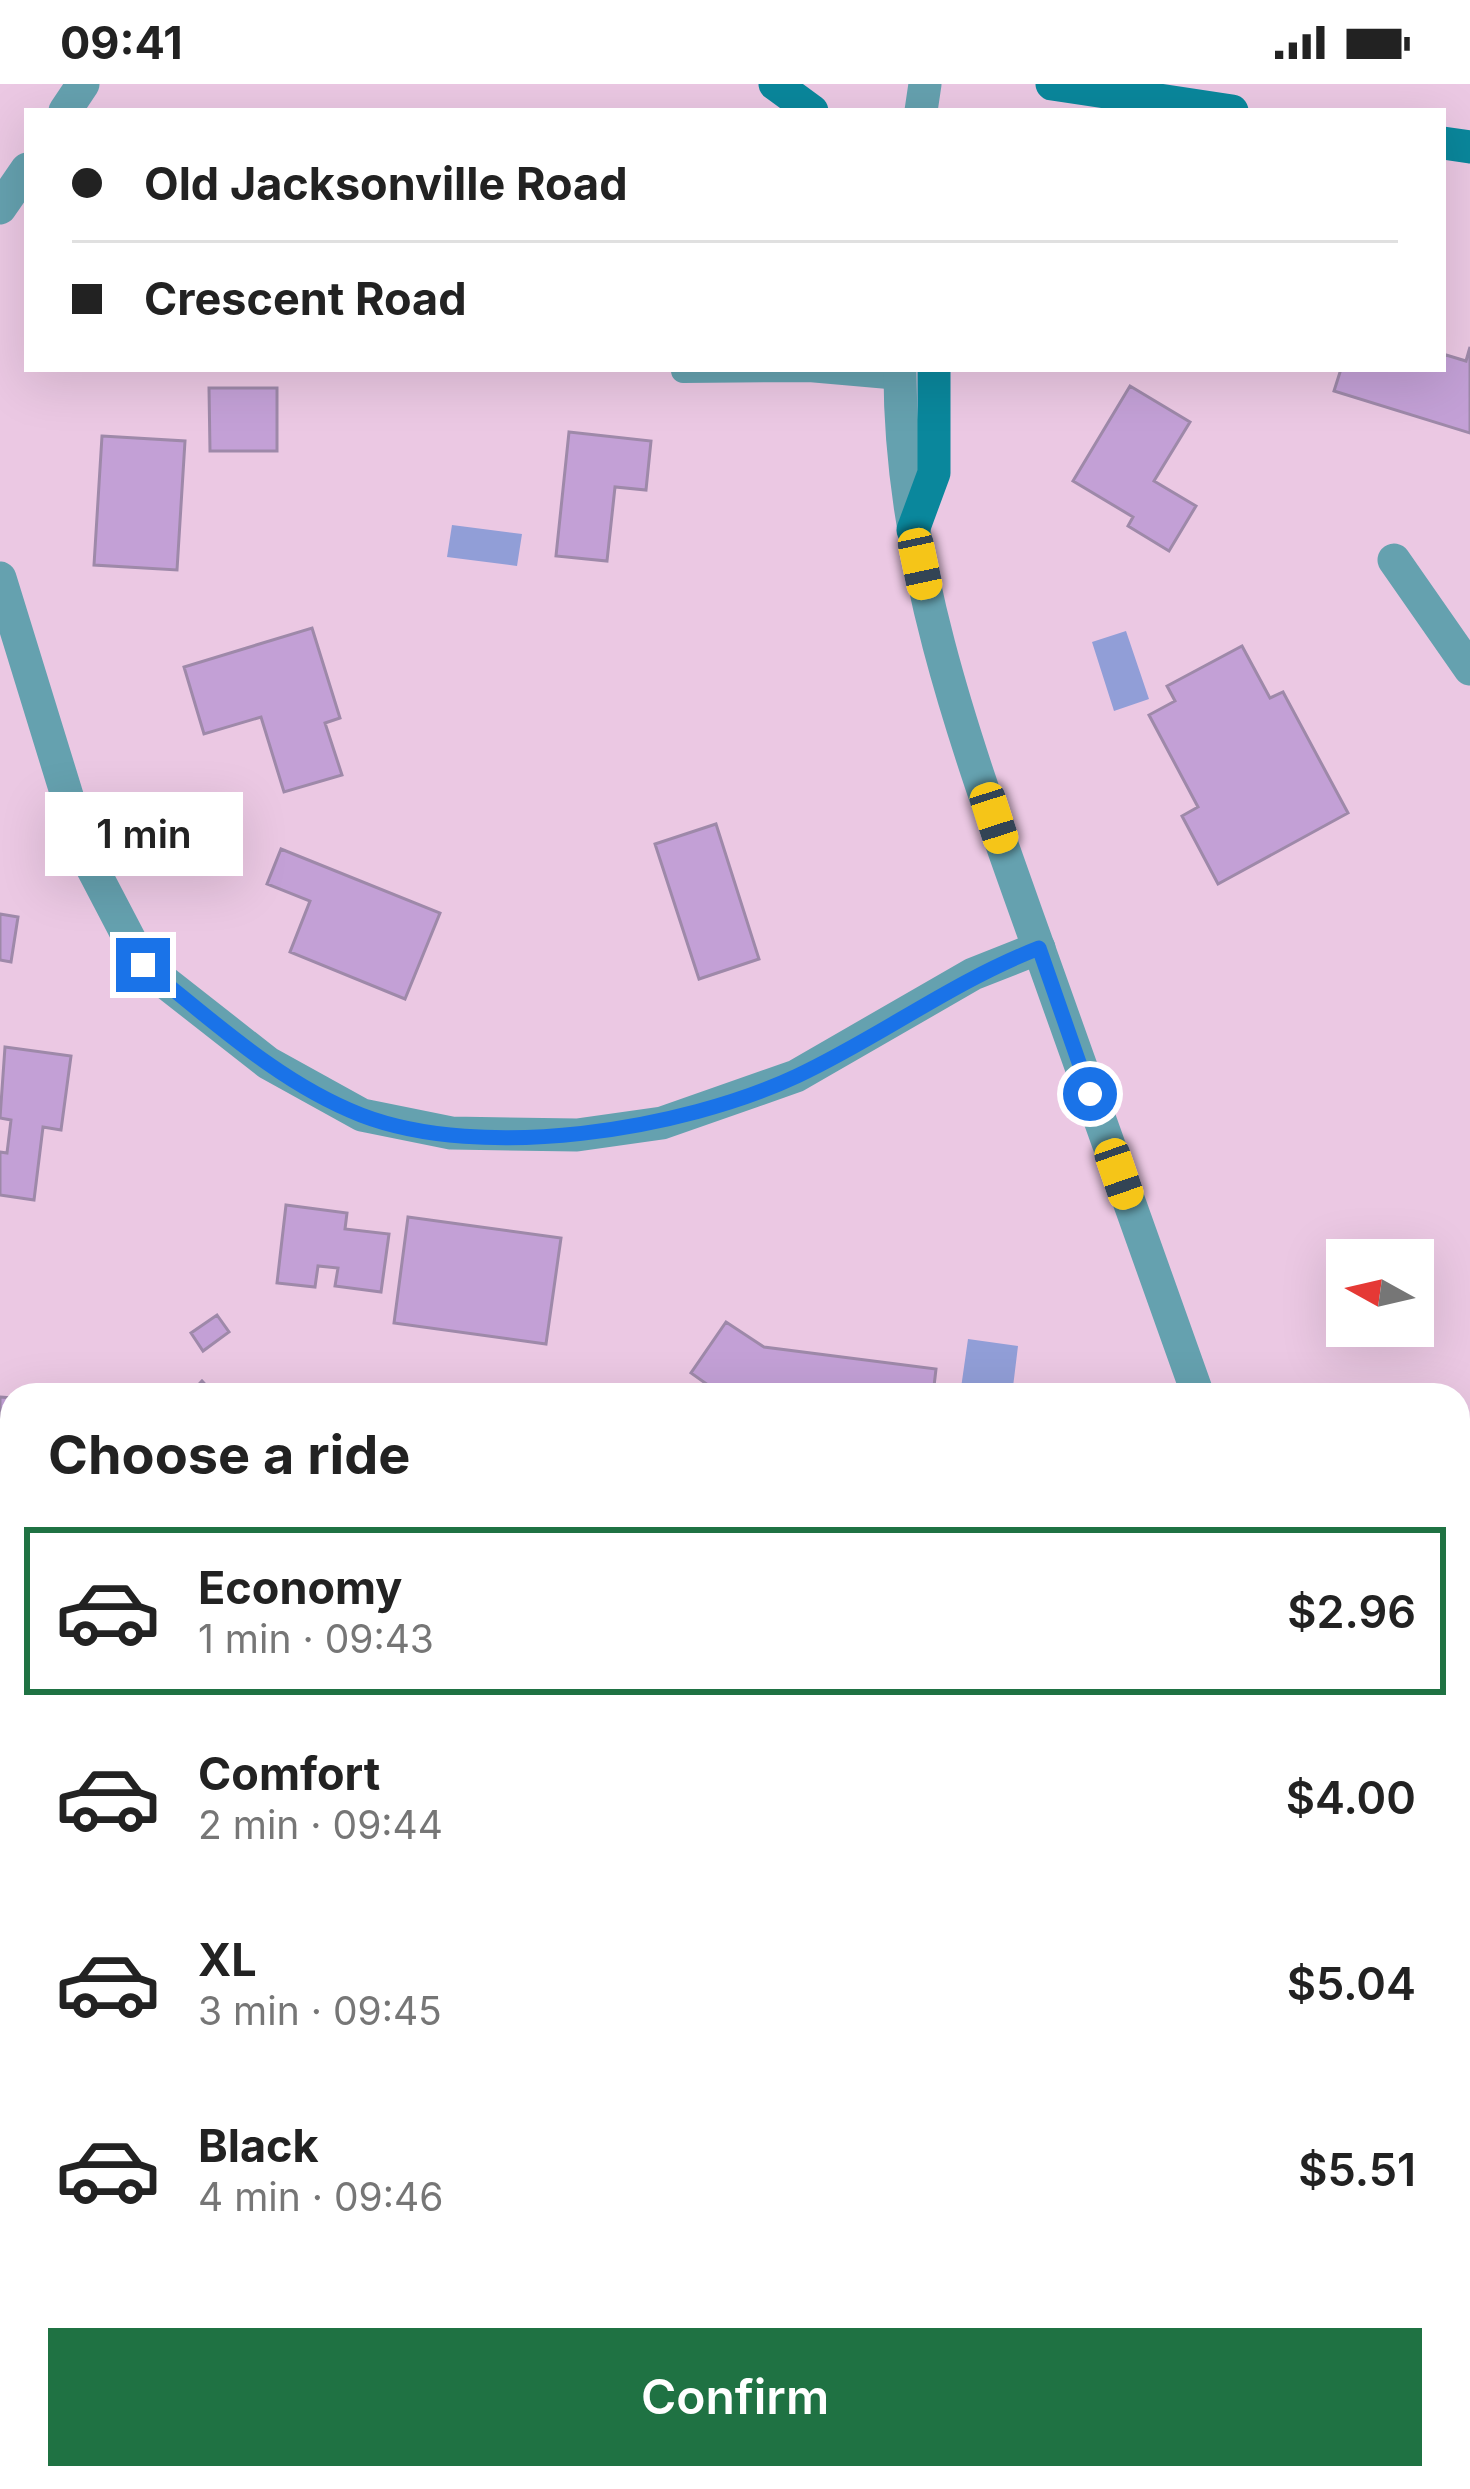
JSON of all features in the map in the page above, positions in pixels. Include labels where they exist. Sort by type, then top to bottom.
[{"type":"main road","points":[[775,84],[808,108]]},
{"type":"main road","points":[[1052,84],[1212,108]]},
{"type":"main road","points":[[1151,108],[1178,103]]},
{"type":"main road","points":[[913,530],[934,472],[934,372]]},
{"type":"street","points":[[0,208],[24,173]]},
{"type":"street","points":[[900,374],[913,530],[934,633],[1039,948],[1194,1383]]},
{"type":"street","points":[[1394,560],[1470,669]]},
{"type":"street","points":[[0,578],[85,854],[143,965],[268,1064],[362,1115],[451,1133],[577,1135],[662,1123],[796,1076],[973,974],[1039,948]]},
{"type":"lane","points":[[854,372],[900,374]]},
{"type":"water","points":[[452,525],[522,534],[517,566],[447,557]]},
{"type":"water","points":[[1126,631],[1149,699],[1114,711],[1092,642]]},
{"type":"water","points":[[968,1339],[1018,1346],[1013,1383],[962,1383]]},
{"type":"building","points":[[1470,347],[1470,433],[1334,391],[1340,372],[1446,372],[1446,355],[1466,361]]},
{"type":"building","points":[[1130,386],[1190,422],[1154,481],[1196,506],[1169,551],[1128,526],[1133,517],[1073,481]]},
{"type":"building","points":[[209,388],[277,388],[277,451],[210,451]]},
{"type":"building","points":[[569,432],[651,441],[646,490],[615,487],[607,561],[556,556]]},
{"type":"building","points":[[102,436],[185,441],[177,570],[94,565]]},
{"type":"building","points":[[312,628],[340,718],[325,723],[342,775],[284,792],[261,717],[204,734],[184,667]]},
{"type":"building","points":[[1242,646],[1270,698],[1283,692],[1348,813],[1218,884],[1182,816],[1198,807],[1149,715],[1175,701],[1167,686]]},
{"type":"building","points":[[716,824],[759,959],[699,979],[655,844]]},
{"type":"building","points":[[281,849],[440,913],[405,999],[290,952],[310,901],[267,884]]},
{"type":"building","points":[[0,914],[18,917],[11,962],[0,960]]},
{"type":"building","points":[[5,1047],[71,1056],[61,1130],[43,1127],[34,1200],[0,1195],[0,1152],[7,1153],[11,1120],[0,1118]]},
{"type":"building","points":[[286,1205],[347,1213],[345,1229],[389,1234],[381,1292],[335,1286],[338,1268],[318,1266],[315,1287],[277,1283]]},
{"type":"building","points":[[408,1217],[561,1238],[546,1344],[394,1323]]},
{"type":"building","points":[[217,1315],[229,1332],[203,1351],[191,1333]]},
{"type":"building","points":[[726,1322],[764,1347],[936,1369],[934,1383],[705,1383],[691,1373]]},
{"type":"route","points":[[143,965],[268,1064],[362,1115],[451,1133],[577,1135],[662,1123],[796,1076],[973,974],[1039,948],[1090,1094]]}]
